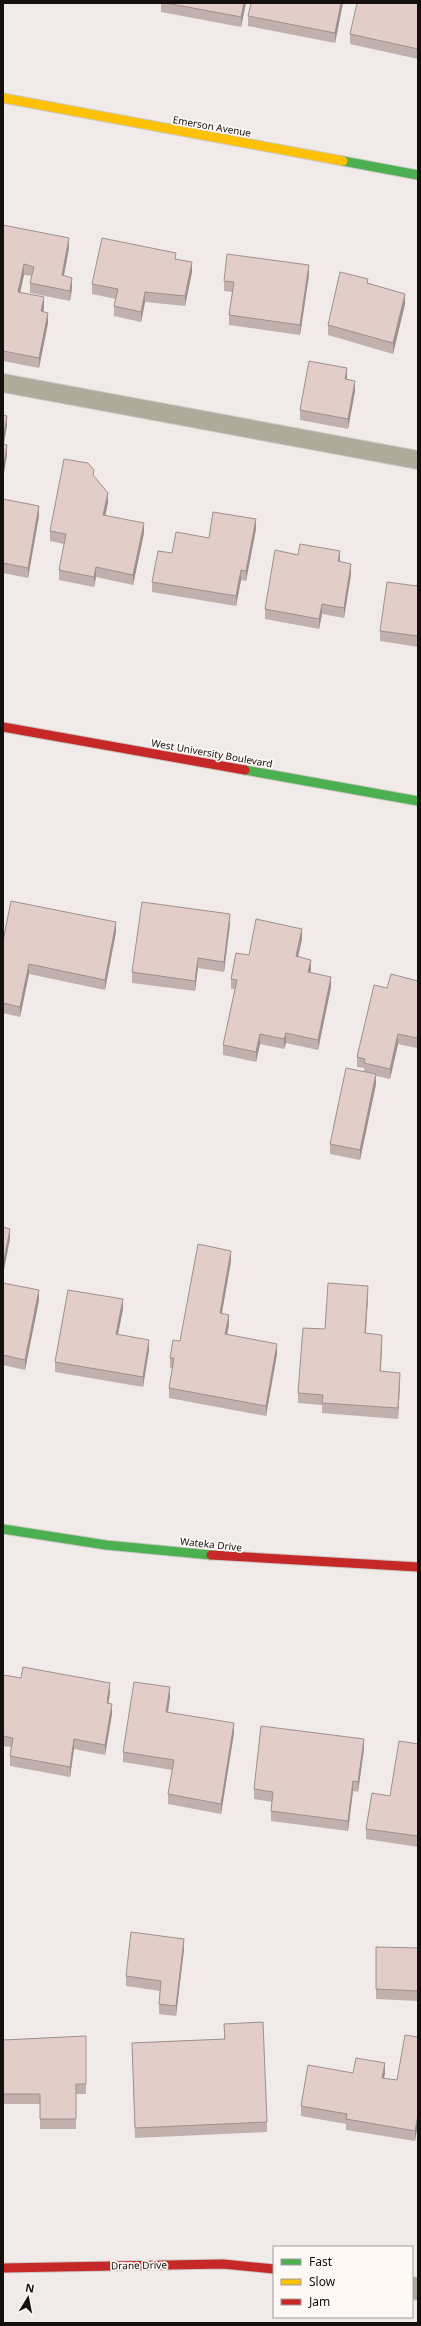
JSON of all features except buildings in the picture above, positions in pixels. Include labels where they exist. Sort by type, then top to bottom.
[{"type":"street","name":"Emerson Avenue","points":[[3,98],[418,175]]},
{"type":"street","name":"West University Boulevard","points":[[3,727],[418,801]]},
{"type":"street","name":"Wateka Drive","points":[[3,1529],[120,1546],[237,1558],[418,1567]]},
{"type":"street","name":"Drane Drive","points":[[3,2268],[223,2264],[273,2269]]},
{"type":"lane","points":[[3,383],[418,460]]},
{"type":"traffic: fast","points":[[343,161],[418,175]]},
{"type":"traffic: fast","points":[[245,770],[418,801]]},
{"type":"traffic: fast","points":[[3,1529],[106,1545],[211,1555]]},
{"type":"traffic: slow","points":[[3,98],[343,161]]},
{"type":"traffic: jam","points":[[3,727],[245,770]]},
{"type":"traffic: jam","points":[[211,1555],[418,1567]]},
{"type":"traffic: jam","points":[[3,2268],[223,2264],[273,2269]]}]
